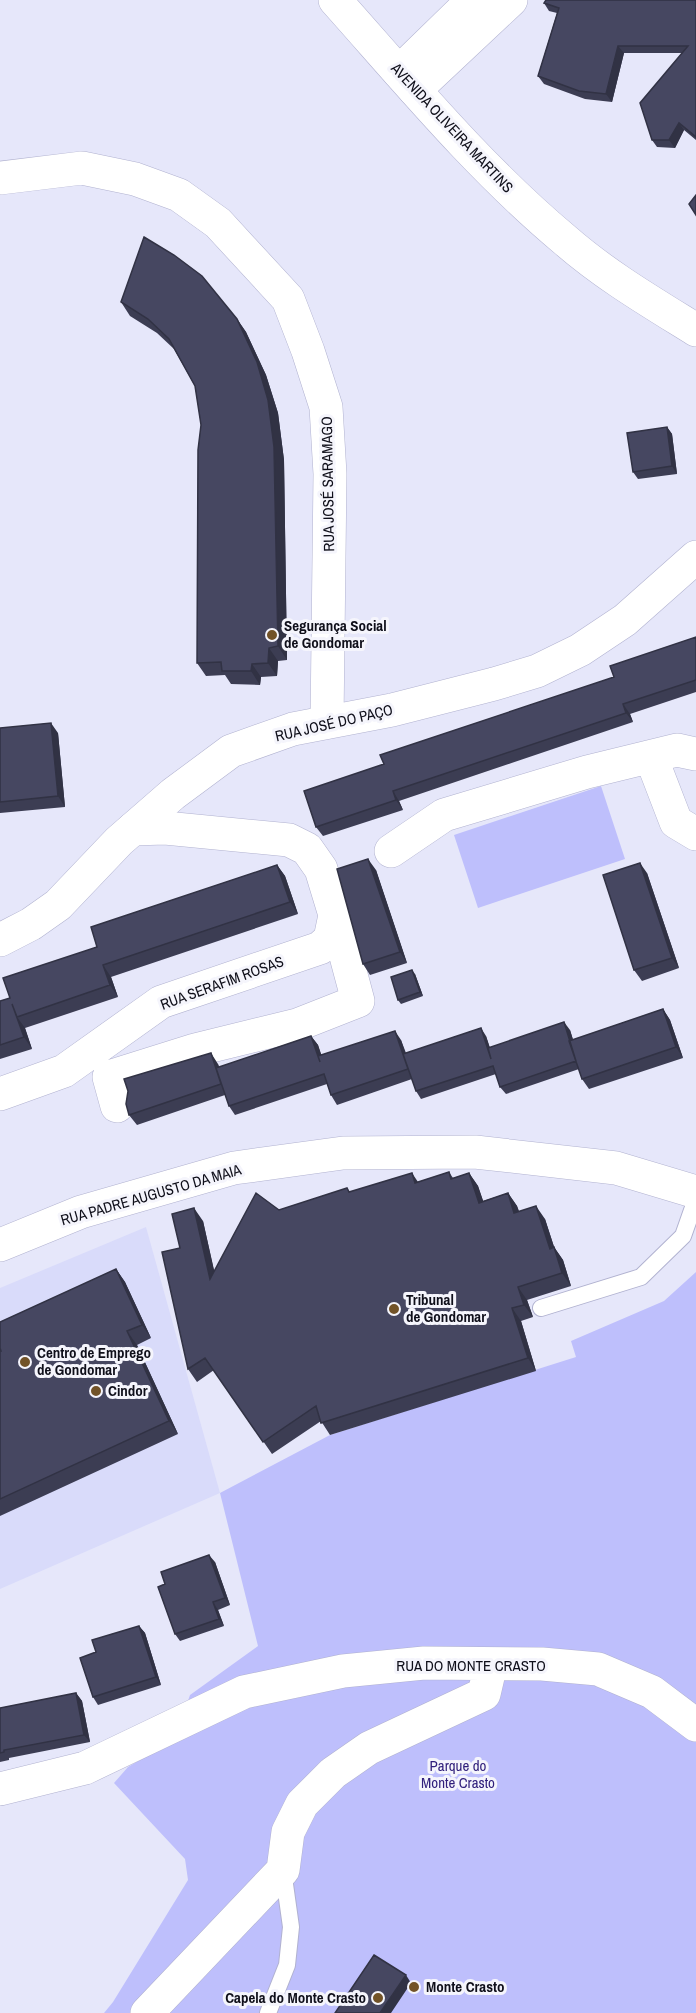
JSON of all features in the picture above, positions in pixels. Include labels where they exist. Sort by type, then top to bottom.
[{"type":"street","name":"AVENIDA OLIVEIRA MARTINS","points":[[335,0],[467,149],[565,241],[626,287],[696,330]]},
{"type":"street","points":[[407,81],[473,0]]},
{"type":"street","points":[[407,81],[511,0]]},
{"type":"street","name":"RUA JOSÉ SARAMAGO","points":[[0,178],[82,168],[135,179],[179,195],[218,223],[288,299],[326,407],[330,474],[327,723]]},
{"type":"street","name":"RUA JOSÉ DO PAÇO","points":[[0,940],[31,924],[57,905],[133,829],[173,794],[231,751],[293,729],[392,710],[537,671],[580,650],[625,620],[696,556]]},
{"type":"street","points":[[391,850],[444,815],[587,772],[677,750],[696,754]]},
{"type":"street","points":[[651,757],[676,822],[696,834]]},
{"type":"street","points":[[117,1106],[108,1077],[195,1050],[297,1025],[358,1001],[321,868],[307,849],[289,840],[165,828],[133,829]]},
{"type":"street","name":"RUA SERAFIM ROSAS","points":[[0,1094],[64,1071],[161,1002],[320,948],[330,939],[335,915]]},
{"type":"street","name":"RUA PADRE AUGUSTO DA MAIA","points":[[0,1245],[81,1212],[234,1168],[343,1153],[486,1153],[616,1168],[696,1192]]},
{"type":"street","name":"RUA DO MONTE CRASTO","points":[[0,1789],[85,1768],[244,1692],[343,1671],[424,1663],[542,1664],[598,1669],[652,1692],[696,1725]]},
{"type":"street","points":[[147,2013],[283,1870],[288,1832],[302,1803],[333,1773],[369,1748],[484,1694],[491,1664]]},
{"type":"lane","points":[[541,1308],[641,1276],[683,1236],[696,1199]]},
{"type":"lane","points":[[268,2013],[286,1965],[291,1927],[283,1870]]},
{"type":"shaded area","name":"Cindor","points":[[146,1227],[220,1493],[0,1589],[0,1288]]},
{"type":"green space","points":[[601,786],[625,859],[478,908],[454,835]]},
{"type":"green space","name":"Parque do Monte Crasto","points":[[696,1272],[696,2013],[104,2013],[188,1880],[185,1859],[114,1783],[128,1767],[175,1739],[190,1695],[258,1646],[220,1493],[330,1435],[576,1357],[571,1341],[664,1301]]},
{"type":"building","points":[[546,0],[696,0],[696,137],[679,123],[669,140],[652,140],[640,103],[688,46],[618,46],[606,94],[579,91],[538,76],[559,8],[544,3]]},
{"type":"building","points":[[696,195],[696,215],[689,204]]},
{"type":"building","points":[[144,237],[174,255],[202,276],[237,319],[257,362],[268,400],[274,447],[278,646],[269,648],[268,663],[252,664],[251,671],[222,671],[221,662],[197,663],[198,450],[201,425],[195,386],[169,339],[148,319],[121,302]]},
{"type":"building","points":[[667,427],[672,466],[633,472],[627,433]]},
{"type":"building","points":[[696,637],[696,680],[623,704],[626,713],[393,791],[396,800],[316,827],[304,791],[384,764],[380,755],[614,677],[610,666]]},
{"type":"building","points":[[51,723],[58,796],[0,802],[0,728]]},
{"type":"building","points":[[368,859],[400,952],[363,964],[337,869]]},
{"type":"building","points":[[640,863],[672,958],[634,970],[603,875]]},
{"type":"building","points":[[277,865],[290,902],[103,965],[110,985],[17,1017],[12,1004],[24,1037],[0,1045],[0,1001],[10,998],[3,978],[97,947],[91,927]]},
{"type":"building","points":[[412,970],[420,992],[398,1000],[391,977]]},
{"type":"building","points":[[663,1009],[676,1047],[582,1079],[569,1041]]},
{"type":"building","points":[[564,1022],[576,1061],[500,1087],[493,1066],[416,1091],[403,1054],[481,1028],[491,1059],[488,1048]]},
{"type":"building","points":[[395,1031],[408,1069],[331,1095],[324,1074],[229,1106],[216,1068],[311,1036],[320,1062],[318,1056]]},
{"type":"building","points":[[211,1053],[221,1084],[129,1115],[126,1104],[128,1091],[124,1079]]},
{"type":"building","name":"Tribunal de Gondomar","points":[[449,1172],[451,1179],[469,1173],[479,1203],[508,1193],[514,1213],[536,1206],[550,1249],[554,1247],[562,1273],[518,1287],[524,1305],[512,1308],[528,1358],[321,1423],[316,1406],[263,1442],[205,1358],[188,1369],[162,1252],[180,1248],[172,1214],[194,1208],[210,1279],[256,1193],[279,1210],[347,1188],[349,1192],[412,1173],[415,1183]]},
{"type":"building","points":[[116,1269],[142,1325],[127,1331],[169,1421],[0,1499],[0,1322]]},
{"type":"building","points":[[209,1555],[225,1598],[213,1602],[219,1619],[175,1634],[158,1587],[165,1584],[161,1572]]},
{"type":"building","points":[[139,1626],[156,1677],[93,1697],[80,1658],[96,1652],[92,1640]]},
{"type":"building","points":[[76,1693],[84,1735],[4,1750],[0,1753],[0,1708]]},
{"type":"building","name":"Capela do Monte Crasto","points":[[374,1955],[406,1975],[380,2013],[335,2013]]},
{"type":"place","name":"Segurança Social de Gondomar","points":[[272,635]]},
{"type":"place","name":"Tribunal de Gondomar","points":[[394,1309]]},
{"type":"place","name":"Centro de Emprego de Gondomar","points":[[25,1362]]},
{"type":"place","name":"Cindor","points":[[96,1391]]},
{"type":"place","name":"Monte Crasto","points":[[414,1987]]},
{"type":"place","name":"Capela do Monte Crasto","points":[[378,1998]]}]
